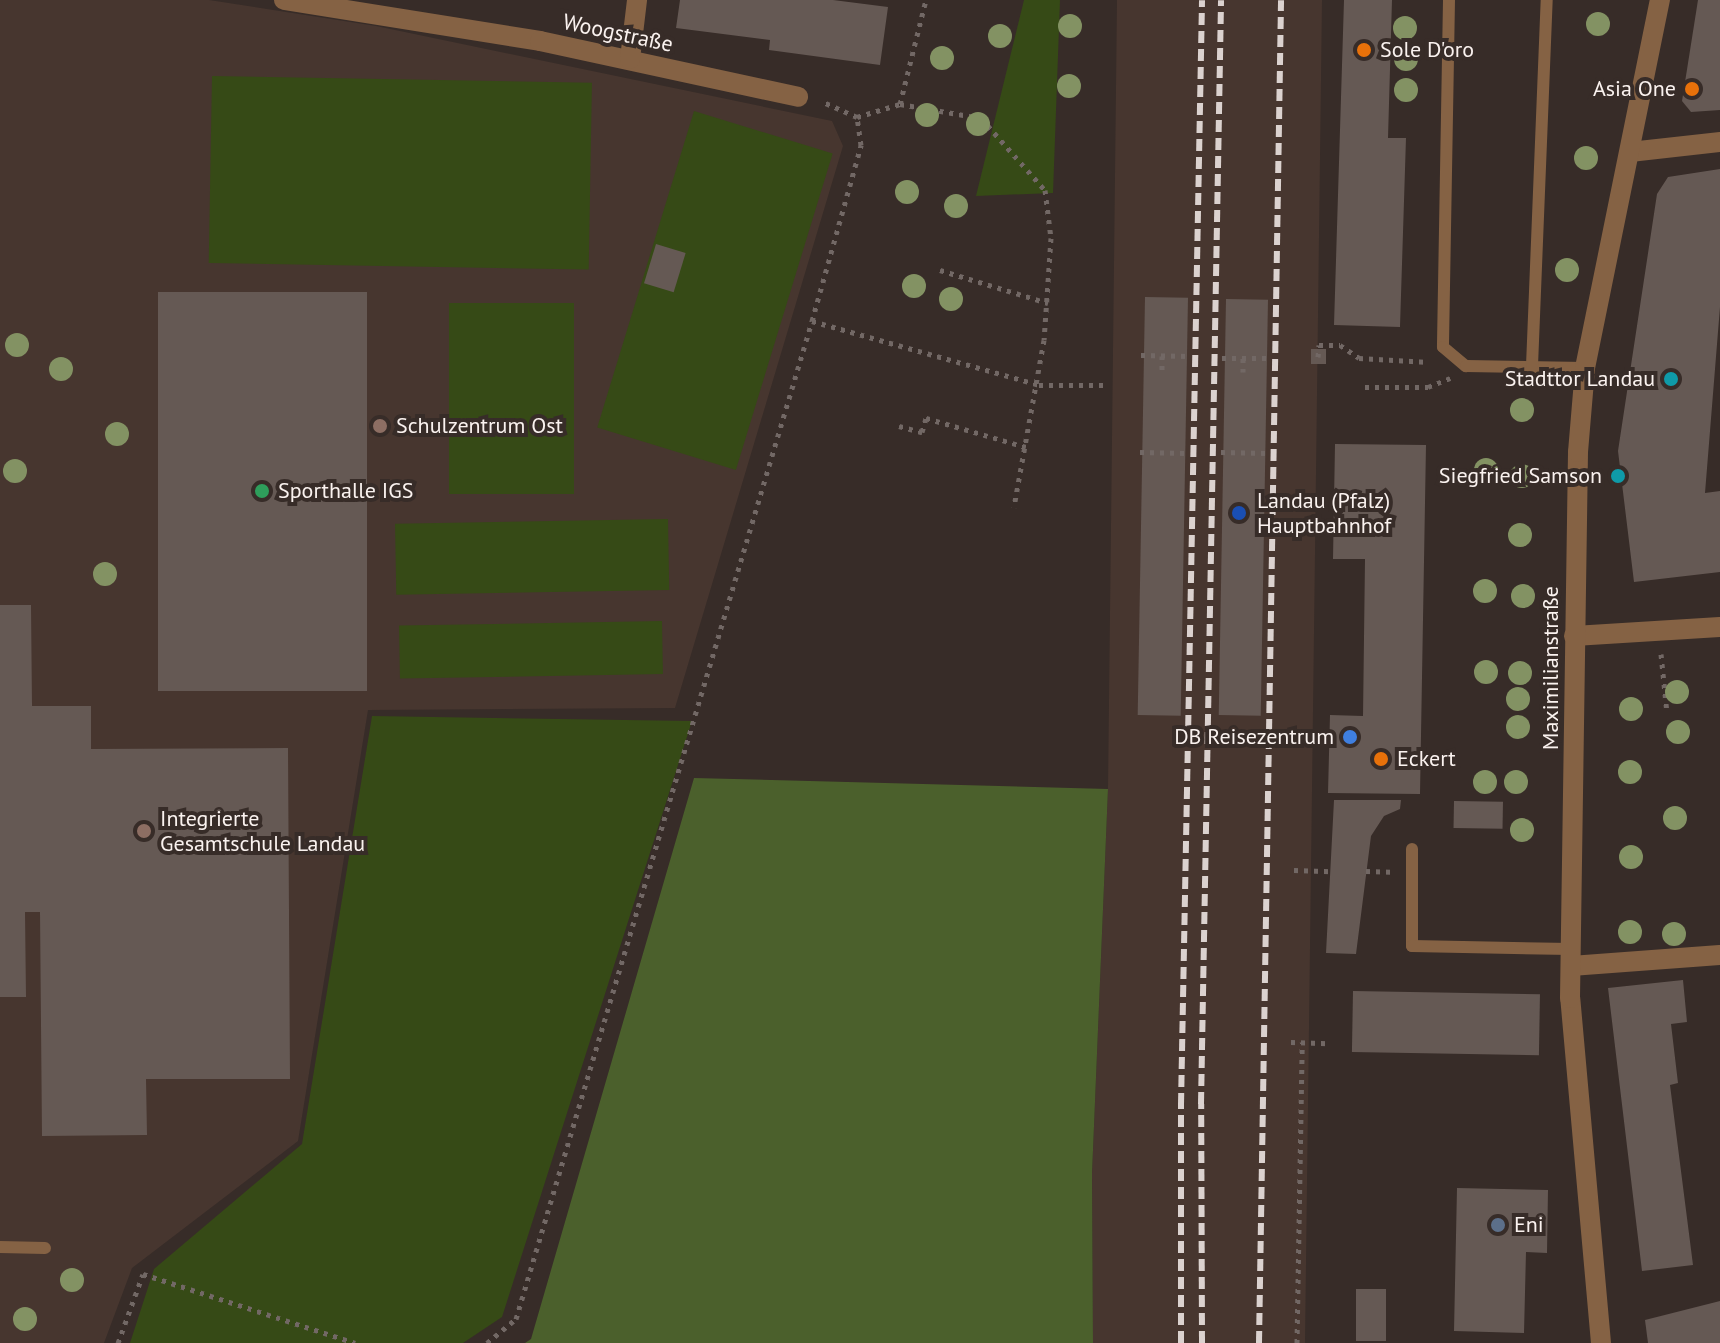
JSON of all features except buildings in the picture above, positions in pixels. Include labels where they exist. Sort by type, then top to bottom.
[{"type":"street","name":"Woogstraße","points":[[284,0],[630,59],[798,97]]},
{"type":"street","points":[[630,59],[637,0]]},
{"type":"street","name":"Maximilianstraße","points":[[1601,1343],[1575,1075],[1571,958],[1574,636],[1585,368],[1660,0]]},
{"type":"street","points":[[1630,152],[1720,142]]},
{"type":"street","points":[[1574,636],[1720,627]]},
{"type":"street","points":[[1571,958],[1720,955]]},
{"type":"lane","points":[[1449,0],[1443,347],[1458,363],[1585,368]]},
{"type":"lane","points":[[1532,366],[1547,0]]},
{"type":"lane","points":[[1412,849],[1412,946],[1571,958]]},
{"type":"lane","points":[[0,1247],[45,1248]]},
{"type":"path","points":[[900,104],[926,0]]},
{"type":"path","points":[[798,97],[829,102],[857,117],[900,104],[981,118],[1045,190],[1051,238],[1048,303],[1039,385],[1014,507]]},
{"type":"path","points":[[487,1343],[516,1319],[812,321],[861,145],[857,117]]},
{"type":"path","points":[[940,270],[1048,303]]},
{"type":"path","points":[[812,321],[1039,385],[1105,385]]},
{"type":"path","points":[[1318,357],[1319,345],[1340,345],[1359,358],[1458,363]]},
{"type":"path","points":[[1141,355],[1189,356]]},
{"type":"path","points":[[1162,356],[1162,370]]},
{"type":"path","points":[[1222,358],[1269,358]]},
{"type":"path","points":[[1243,358],[1243,372]]},
{"type":"path","points":[[1365,387],[1428,387]]},
{"type":"path","points":[[899,426],[922,432],[926,418],[1026,447]]},
{"type":"path","points":[[1140,452],[1187,453]]},
{"type":"path","points":[[1221,452],[1267,453]]},
{"type":"path","points":[[1659,633],[1667,713]]},
{"type":"path","points":[[1294,870],[1331,871]]},
{"type":"path","points":[[1291,1042],[1328,1043]]},
{"type":"path","points":[[1297,1343],[1302,1042]]},
{"type":"path","points":[[118,1343],[143,1274],[355,1343]]},
{"type":"shaded area","name":"Schulzentrum Ost","points":[[0,0],[209,0],[376,26],[832,121],[843,146],[675,708],[368,710],[298,1141],[132,1268],[104,1343],[0,1343]]},
{"type":"shaded area","points":[[1117,0],[1322,0],[1305,1343],[1093,1343],[1092,1174],[1108,789]]},
{"type":"green space","points":[[1024,0],[1060,0],[1053,193],[976,196]]},
{"type":"green space","points":[[212,76],[592,83],[589,270],[209,263]]},
{"type":"green space","points":[[694,111],[833,153],[736,470],[597,428]]},
{"type":"green space","points":[[449,303],[574,303],[574,494],[449,494]]},
{"type":"green space","points":[[668,519],[669,590],[396,595],[395,524]]},
{"type":"green space","points":[[662,621],[663,674],[400,679],[399,626]]},
{"type":"green space","points":[[372,716],[692,721],[502,1317],[463,1343],[130,1343],[154,1269],[302,1144]]},
{"type":"green space","points":[[694,778],[1108,789],[1092,1174],[1093,1343],[525,1343],[531,1339]]},
{"type":"railway","points":[[1181,1343],[1181,1105],[1202,0]]},
{"type":"railway","points":[[1202,1343],[1201,1104],[1221,0]]},
{"type":"railway","points":[[1259,1343],[1281,0]]},
{"type":"place","name":"Sole D'oro","points":[[1364,50]]},
{"type":"place","name":"Asia One","points":[[1692,89]]},
{"type":"place","name":"Stadttor Landau","points":[[1671,379]]},
{"type":"place","name":"Schulzentrum Ost","points":[[380,426]]},
{"type":"place","name":"Siegfried Samson","points":[[1618,476]]},
{"type":"place","name":"Sporthalle IGS","points":[[262,491]]},
{"type":"place","name":"Landau (Pfalz) Hauptbahnhof","points":[[1239,513]]},
{"type":"place","name":"DB Reisezentrum","points":[[1350,737]]},
{"type":"place","name":"Eckert","points":[[1381,759]]},
{"type":"place","name":"Integrierte Gesamtschule Landau","points":[[144,831]]},
{"type":"place","name":"Eni","points":[[1498,1225]]}]
